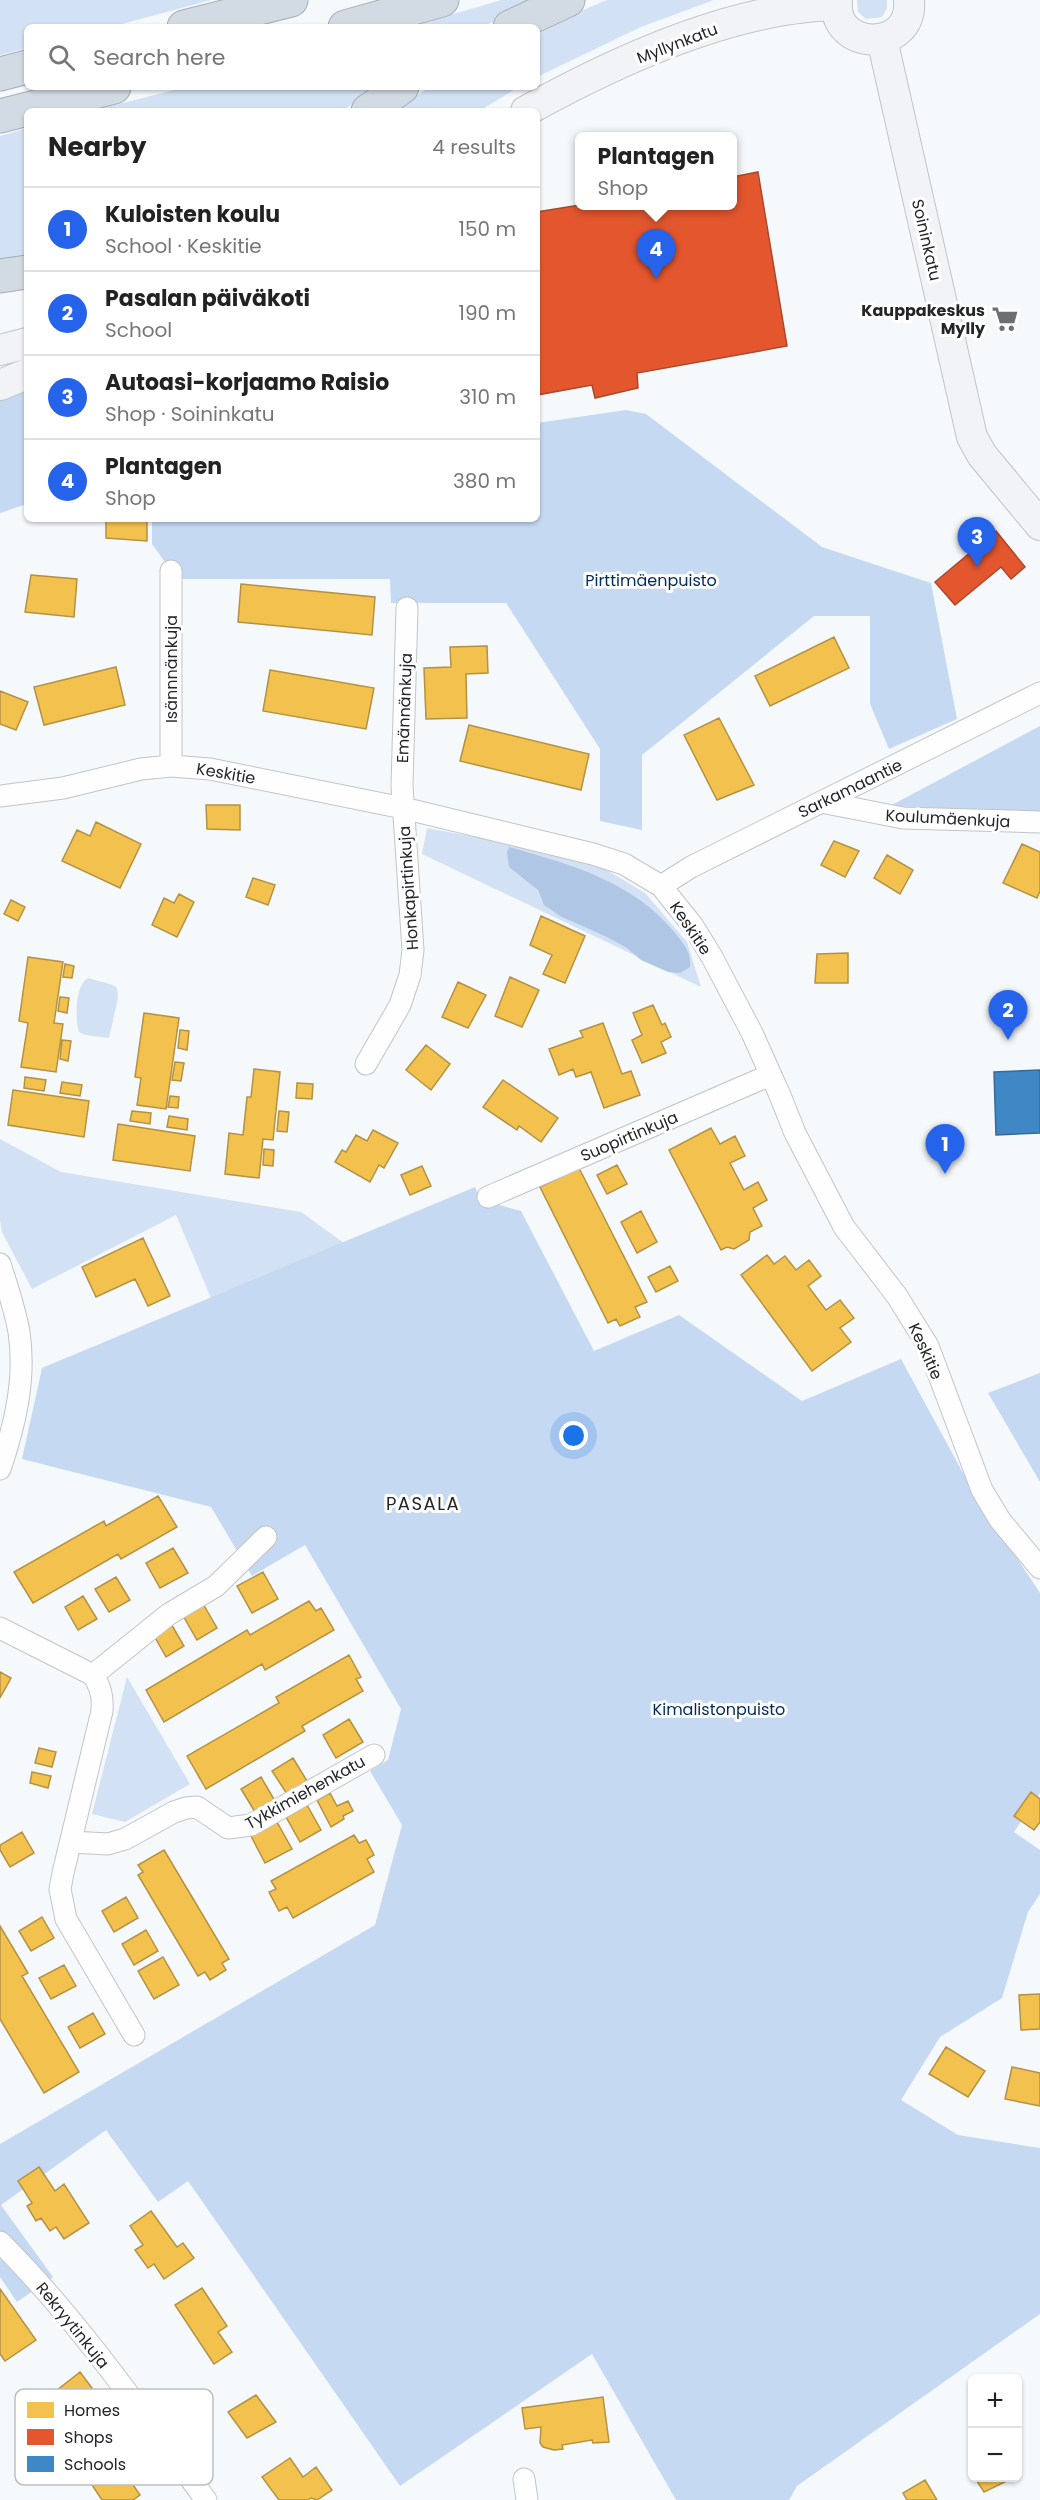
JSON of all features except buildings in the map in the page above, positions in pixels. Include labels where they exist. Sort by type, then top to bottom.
[{"type":"highway","points":[[196,24],[291,0]]},
{"type":"highway","points":[[356,24],[442,0]]},
{"type":"highway","points":[[516,24],[568,0]]},
{"type":"highway","points":[[0,74],[24,68]]},
{"type":"highway","points":[[31,108],[102,90]]},
{"type":"highway","points":[[372,108],[398,90]]},
{"type":"highway","points":[[0,116],[24,110]]},
{"type":"highway","points":[[0,276],[24,272]]},
{"type":"street","points":[[837,2],[843,25],[851,33],[871,40],[882,39],[893,34],[902,26],[908,15],[909,0]]},
{"type":"street","name":"Myllynkatu","points":[[532,108],[614,68],[700,33],[764,13],[837,2]]},
{"type":"street","name":"Soininkatu","points":[[882,39],[972,437],[982,455],[1040,525]]},
{"type":"street","points":[[0,350],[24,344]]},
{"type":"street","points":[[0,385],[24,375]]},
{"type":"street","name":"Isännnänkuja","points":[[171,571],[171,766]]},
{"type":"street","name":"Emännänkuja","points":[[403,808],[407,608]]},
{"type":"street","name":"Sarkamaantie","points":[[661,886],[691,867],[1040,693]]},
{"type":"street","name":"Keskitie","points":[[0,796],[63,788],[141,769],[171,766],[210,769],[403,808],[593,854],[624,864],[661,886],[693,926],[712,957],[752,1033],[795,1133],[844,1227],[897,1296],[928,1346],[982,1490],[1000,1520],[1040,1568]]},
{"type":"street","name":"Koulumäenkuja","points":[[821,802],[903,818],[1040,822]]},
{"type":"street","name":"Honkapirtinkuja","points":[[366,1064],[400,1005],[412,958],[403,808]]},
{"type":"street","name":"Suopirtinkuja","points":[[488,1197],[770,1075]]},
{"type":"street","points":[[0,1264],[19,1331],[21,1368],[18,1402],[0,1469]]},
{"type":"street","points":[[93,1675],[170,1614],[216,1586],[266,1537]]},
{"type":"street","points":[[0,1628],[93,1675],[103,1697],[102,1711],[60,1889],[66,1919],[134,2035]]},
{"type":"street","name":"Tykkimiehenkatu","points":[[71,1842],[108,1844],[125,1839],[174,1812],[186,1808],[197,1808],[228,1828],[251,1825],[374,1755]]},
{"type":"street","name":"Rekryytinkuja","points":[[0,2242],[71,2318],[124,2389]]},
{"type":"street","points":[[524,2479],[527,2500]]},
{"type":"street","name":"Rekryytinkuja","points":[[195,2485],[206,2500]]},
{"type":"shaded area","points":[[0,0],[211,0],[122,24],[24,24],[24,49],[0,55]]},
{"type":"shaded area","points":[[501,0],[537,0],[488,24],[420,24]]},
{"type":"shaded area","points":[[607,0],[714,0],[641,27],[540,76],[540,28]]},
{"type":"shaded area","points":[[857,0],[887,0],[887,8],[882,17],[866,19],[858,12]]},
{"type":"shaded area","points":[[174,90],[373,90],[346,108],[103,108]]},
{"type":"shaded area","points":[[425,90],[514,90],[484,108],[398,108]]},
{"type":"shaded area","points":[[24,129],[24,256],[0,259],[0,136]]},
{"type":"shaded area","points":[[427,828],[507,843],[600,866],[645,893],[687,942],[701,987],[422,854]]},
{"type":"shaded area","points":[[509,847],[600,877],[641,901],[659,916],[682,942],[688,953],[690,967],[680,973],[668,972],[641,960],[627,948],[607,937],[560,916],[544,905],[538,890],[509,867],[507,852]]},
{"type":"shaded area","points":[[88,978],[117,988],[118,998],[109,1038],[79,1032],[78,995]]},
{"type":"shaded area","points":[[0,1139],[61,1172],[301,1212],[344,1243],[211,1298],[176,1215],[32,1289],[2,1232]]},
{"type":"shaded area","points":[[127,1677],[190,1784],[125,1822],[92,1814]]},
{"type":"green space","points":[[24,384],[24,505],[0,513],[0,394]]},
{"type":"green space","name":"Pirttimäenpuisto","points":[[626,410],[646,414],[822,547],[931,583],[957,719],[889,749],[870,704],[870,616],[814,616],[642,755],[642,830],[600,821],[600,749],[506,603],[391,603],[390,579],[177,579],[152,544],[152,522],[540,522],[540,423]]},
{"type":"green space","points":[[1040,726],[1040,812],[890,806]]},
{"type":"green space","name":"Kimalistonpuisto","points":[[475,1187],[481,1200],[521,1211],[594,1351],[679,1315],[802,1401],[901,1359],[975,1495],[1040,1593],[1040,1793],[1014,1832],[1040,1850],[1040,1894],[1028,1912],[1002,1998],[940,2037],[901,2100],[958,2135],[1040,2148],[1040,2314],[797,2486],[789,2500],[676,2500],[592,2354],[400,2486],[188,2181],[158,2202],[106,2130],[1,2205],[53,2277],[17,2302],[0,2277],[0,2144],[375,1925],[402,1825],[370,1771],[388,1760],[401,1709],[305,1545],[252,1576],[211,1507],[22,1459],[42,1368]]},
{"type":"green space","points":[[1040,1373],[1040,1482],[988,1393]]},
{"type":"place","name":"Plantagen","points":[[656,279]]},
{"type":"place","name":"Kauppakeskus Mylly","points":[[1005,319]]},
{"type":"place","name":"Autoasi-korjaamo Raisio","points":[[977,567]]},
{"type":"place","name":"Pasalan päiväkoti","points":[[1008,1040]]},
{"type":"place","name":"Kuloisten koulu","points":[[945,1174]]},
{"type":"district","name":"PASALA","points":[[423,1504]]}]
